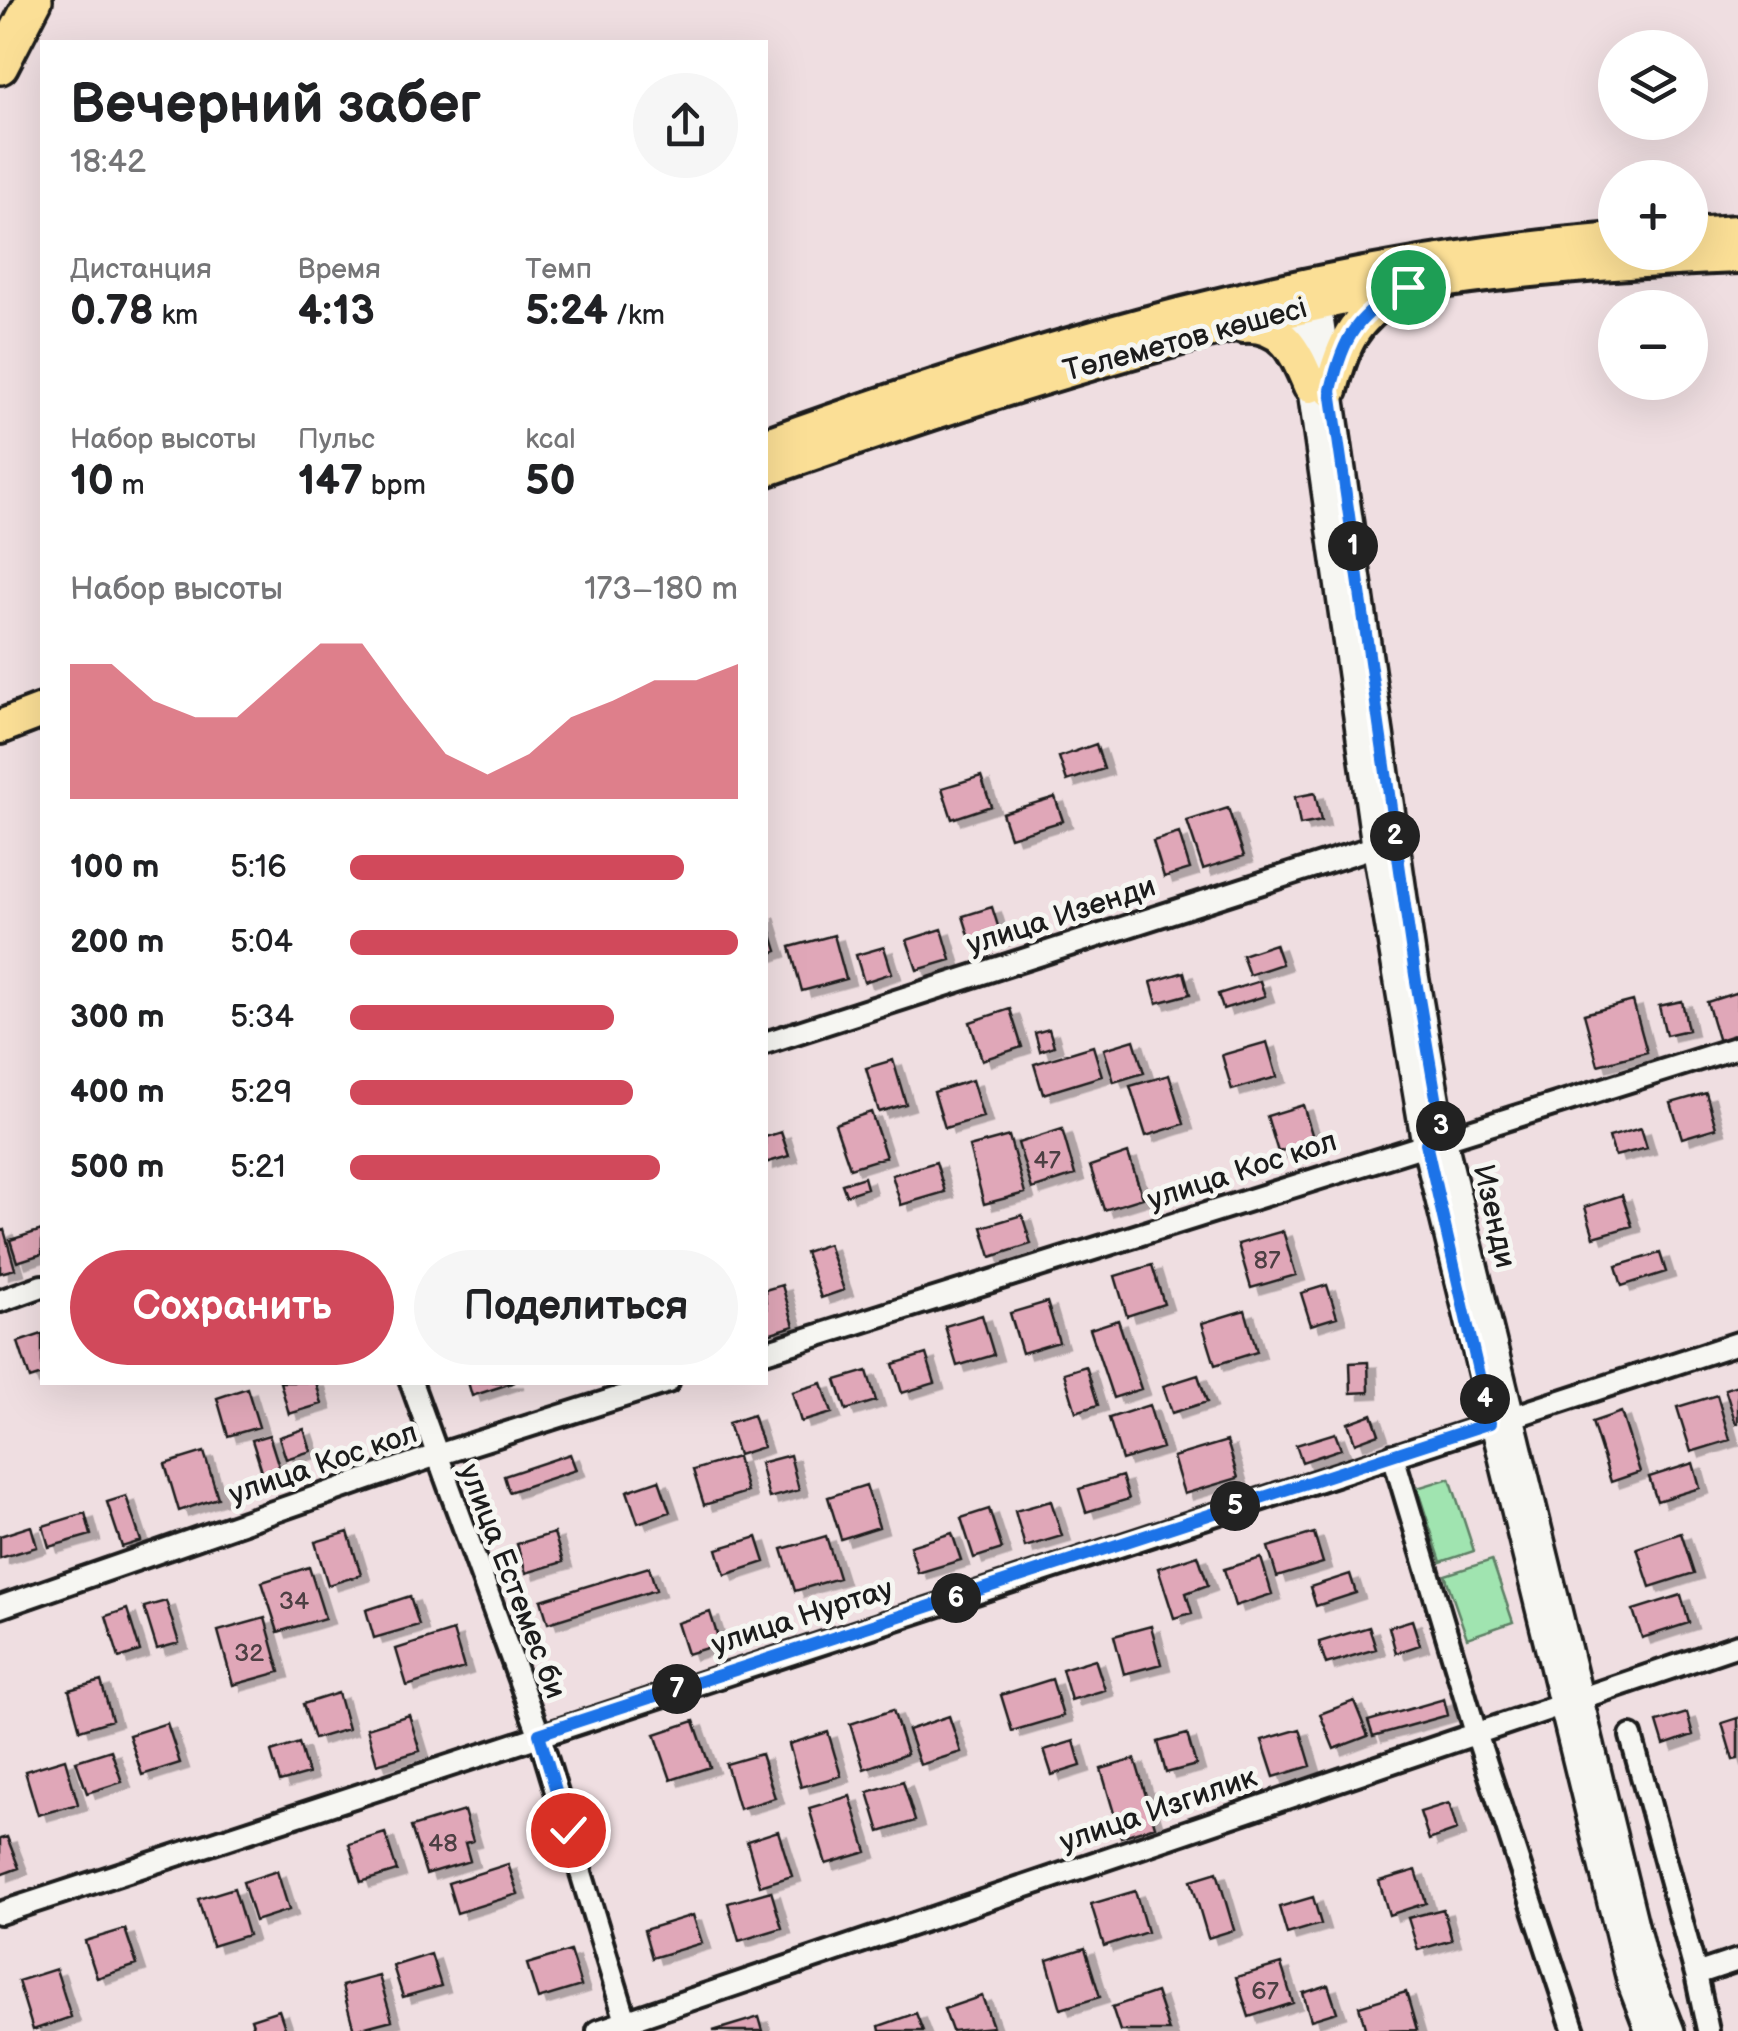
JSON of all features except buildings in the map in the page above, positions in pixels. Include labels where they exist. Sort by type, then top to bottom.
[{"type":"highway","points":[[0,66],[34,0]]},
{"type":"main road","points":[[1708,234],[1738,232]]},
{"type":"main road","name":"Төлеметов көшесі","points":[[768,444],[928,386],[1093,335],[1307,295],[1520,248],[1598,241]]},
{"type":"main road","name":"Төлеметов көшесі","points":[[768,469],[935,410],[1208,330],[1307,295],[1616,263],[1738,256]]},
{"type":"main road","points":[[1208,330],[1267,327],[1284,337],[1321,388],[1354,327],[1379,303],[1408,287]]},
{"type":"main road","points":[[0,727],[40,712]]},
{"type":"main road","points":[[0,750],[40,736]]},
{"type":"street","name":"Изенди","points":[[1307,295],[1385,843],[1434,1140],[1570,1701],[1632,1984],[1649,2031]]},
{"type":"street","name":"улица Изенди","points":[[768,1042],[1385,843]]},
{"type":"street","name":"улица Кос кол","points":[[768,1351],[1738,1047]]},
{"type":"street","points":[[0,1302],[40,1287]]},
{"type":"street","name":"улица Нуртау","points":[[0,1912],[1738,1342]]},
{"type":"street","name":"улица Естемес би","points":[[411,1385],[539,1734],[627,2026]]},
{"type":"street","name":"улица Кос кол","points":[[0,1608],[434,1456],[659,1385]]},
{"type":"street","points":[[1393,1455],[1476,1733],[1573,2028],[1549,2031]]},
{"type":"street","name":"улица Изгилик","points":[[598,2031],[627,2026],[1738,1645]]},
{"type":"street","name":"Изенди","points":[[1570,1701],[1644,1962],[1670,2031]]},
{"type":"street","points":[[1631,1736],[1708,2031]]},
{"type":"street","points":[[1696,1974],[1738,1960]]},
{"type":"green space","points":[[1450,1478],[1474,1551],[1441,1562],[1417,1488]]},
{"type":"green space","points":[[1492,1560],[1513,1622],[1467,1638],[1445,1575]]},
{"type":"route","points":[[568,1830],[539,1734],[1490,1423],[1426,1143],[1443,1138],[1415,975],[1331,390],[1347,337],[1361,318],[1408,287]]}]
